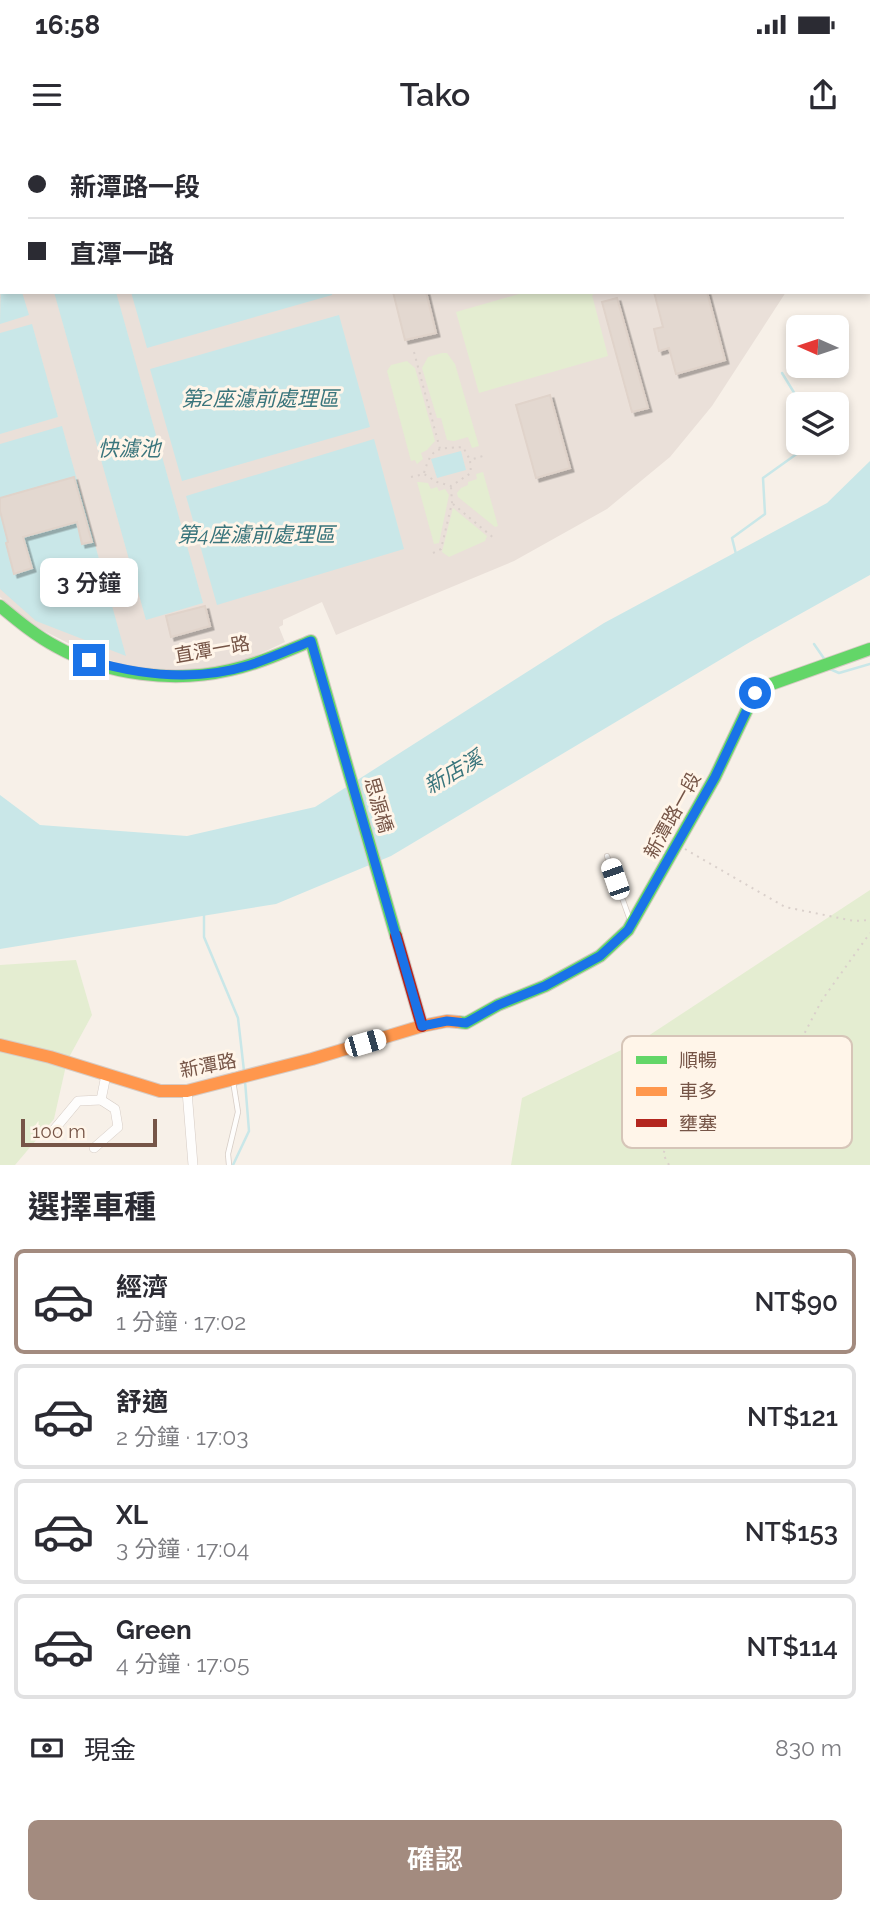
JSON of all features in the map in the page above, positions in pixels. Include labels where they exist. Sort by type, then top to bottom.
[{"type":"street","name":"直潭一路","points":[[0,606],[31,632],[67,653],[149,675],[198,675],[249,665],[311,641],[314,649]]},
{"type":"street","name":"思源橋","points":[[314,649],[422,1026]]},
{"type":"street","name":"新潭路一段","points":[[422,1026],[447,1021],[466,1023],[498,1005],[545,986],[600,956],[628,930],[715,777],[755,693],[766,686],[870,649]]},
{"type":"street","name":"新潭路","points":[[0,1045],[160,1091],[187,1091],[422,1026]]},
{"type":"street","points":[[101,1100],[106,1075]]},
{"type":"street","points":[[187,1091],[193,1165]]},
{"type":"street","points":[[53,1131],[78,1101],[101,1100],[115,1110],[118,1127],[94,1148]]},
{"type":"lane","points":[[607,856],[631,924]]},
{"type":"lane","points":[[229,1163],[228,1154],[238,1112],[241,1078]]},
{"type":"path","points":[[414,352],[440,449]]},
{"type":"path","points":[[411,477],[424,474],[451,486],[471,473],[470,460],[463,447],[440,449],[429,456],[424,474]]},
{"type":"path","points":[[470,460],[486,455]]},
{"type":"path","points":[[433,553],[441,549],[452,503],[451,486]]},
{"type":"path","points":[[452,503],[495,539]]},
{"type":"path","points":[[678,845],[785,907],[854,921],[870,920]]},
{"type":"path","points":[[803,1036],[821,1000],[870,933]]},
{"type":"path","points":[[666,1148],[663,1154],[669,1165]]},
{"type":"shaded area","points":[[0,294],[785,294],[712,406],[670,457],[607,509],[514,561],[336,635],[322,602],[283,620],[283,625],[279,627],[285,642],[249,659],[210,668],[154,669],[121,664],[82,650],[36,627],[0,597]]},
{"type":"green space","points":[[519,294],[595,294],[592,295],[608,356],[479,393],[456,312]]},
{"type":"green space","points":[[447,353],[455,364],[479,446],[472,448],[468,437],[447,440],[441,418],[437,418],[422,368],[428,357]]},
{"type":"green space","points":[[407,361],[415,368],[435,441],[421,453],[423,459],[417,464],[415,460],[411,461],[387,371],[391,365]]},
{"type":"green space","points":[[483,472],[498,526],[495,527],[458,497],[457,493],[468,485],[468,482],[477,479],[476,474]]},
{"type":"green space","points":[[417,482],[428,483],[431,489],[445,489],[449,495],[439,543],[434,544]]},
{"type":"green space","points":[[453,508],[487,536],[485,541],[449,557],[442,552]]},
{"type":"green space","points":[[870,890],[870,1165],[511,1165],[522,1098],[622,1050],[622,1148],[852,1148],[852,1036],[648,1036]]},
{"type":"green space","points":[[76,960],[92,1015],[67,1061],[54,1119],[15,1165],[0,1165],[0,965]]},
{"type":"water","points":[[1,294],[23,294],[29,315],[0,324]]},
{"type":"water","name":"快濾池","points":[[55,294],[117,294],[203,603],[146,620]]},
{"type":"water","points":[[132,294],[332,294],[332,295],[147,348]]},
{"type":"water","name":"第2座濾前處理區","points":[[339,315],[370,427],[182,481],[150,369]]},
{"type":"water","points":[[32,324],[58,417],[0,434],[0,333]]},
{"type":"water","points":[[62,426],[126,656],[36,621],[0,589],[0,444]]},
{"type":"water","name":"第4座濾前處理區","points":[[374,439],[404,549],[217,605],[186,496]]},
{"type":"water","points":[[461,451],[466,470],[437,478],[431,459]]},
{"type":"water","name":"新店溪","points":[[870,461],[870,575],[750,642],[391,856],[276,904],[0,949],[0,795],[40,825],[187,836],[315,807],[604,623],[827,503]]},
{"type":"building","points":[[394,294],[426,294],[436,333],[405,340]]},
{"type":"building","points":[[655,294],[708,294],[725,360],[676,374],[669,348],[659,351],[654,329],[663,327]]},
{"type":"building","points":[[617,298],[648,408],[632,412],[602,302]]},
{"type":"building","points":[[550,395],[570,468],[536,478],[516,405]]},
{"type":"building","points":[[74,477],[92,542],[82,544],[77,522],[23,537],[32,568],[14,574],[0,511],[0,498]]},
{"type":"building","points":[[205,606],[210,626],[171,637],[166,616]]},
{"type":"waterway","points":[[782,373],[794,392]]},
{"type":"waterway","points":[[736,554],[732,538],[765,514],[763,478],[795,455]]},
{"type":"waterway","points":[[814,644],[825,660]]},
{"type":"waterway","points":[[830,669],[839,673],[870,664]]},
{"type":"waterway","points":[[204,913],[204,937],[238,1018],[244,1071]]},
{"type":"waterway","points":[[233,1165],[249,1131],[245,1081]]},
{"type":"traffic: fast","points":[[0,606],[42,638],[76,657],[141,674],[186,676],[230,670],[311,641],[396,936]]},
{"type":"traffic: fast","points":[[458,1022],[466,1023],[498,1005],[545,986],[600,956],[628,930],[715,777],[755,693],[766,686],[870,649]]},
{"type":"traffic: slow","points":[[0,1045],[50,1057],[160,1091],[187,1091],[312,1059],[422,1026],[447,1021],[458,1022]]},
{"type":"traffic: jam","points":[[396,936],[422,1026]]},
{"type":"route","points":[[89,660],[149,675],[175,677],[249,665],[311,641],[422,1026],[447,1021],[466,1023],[498,1005],[545,986],[600,956],[628,930],[715,777],[755,693]]}]
